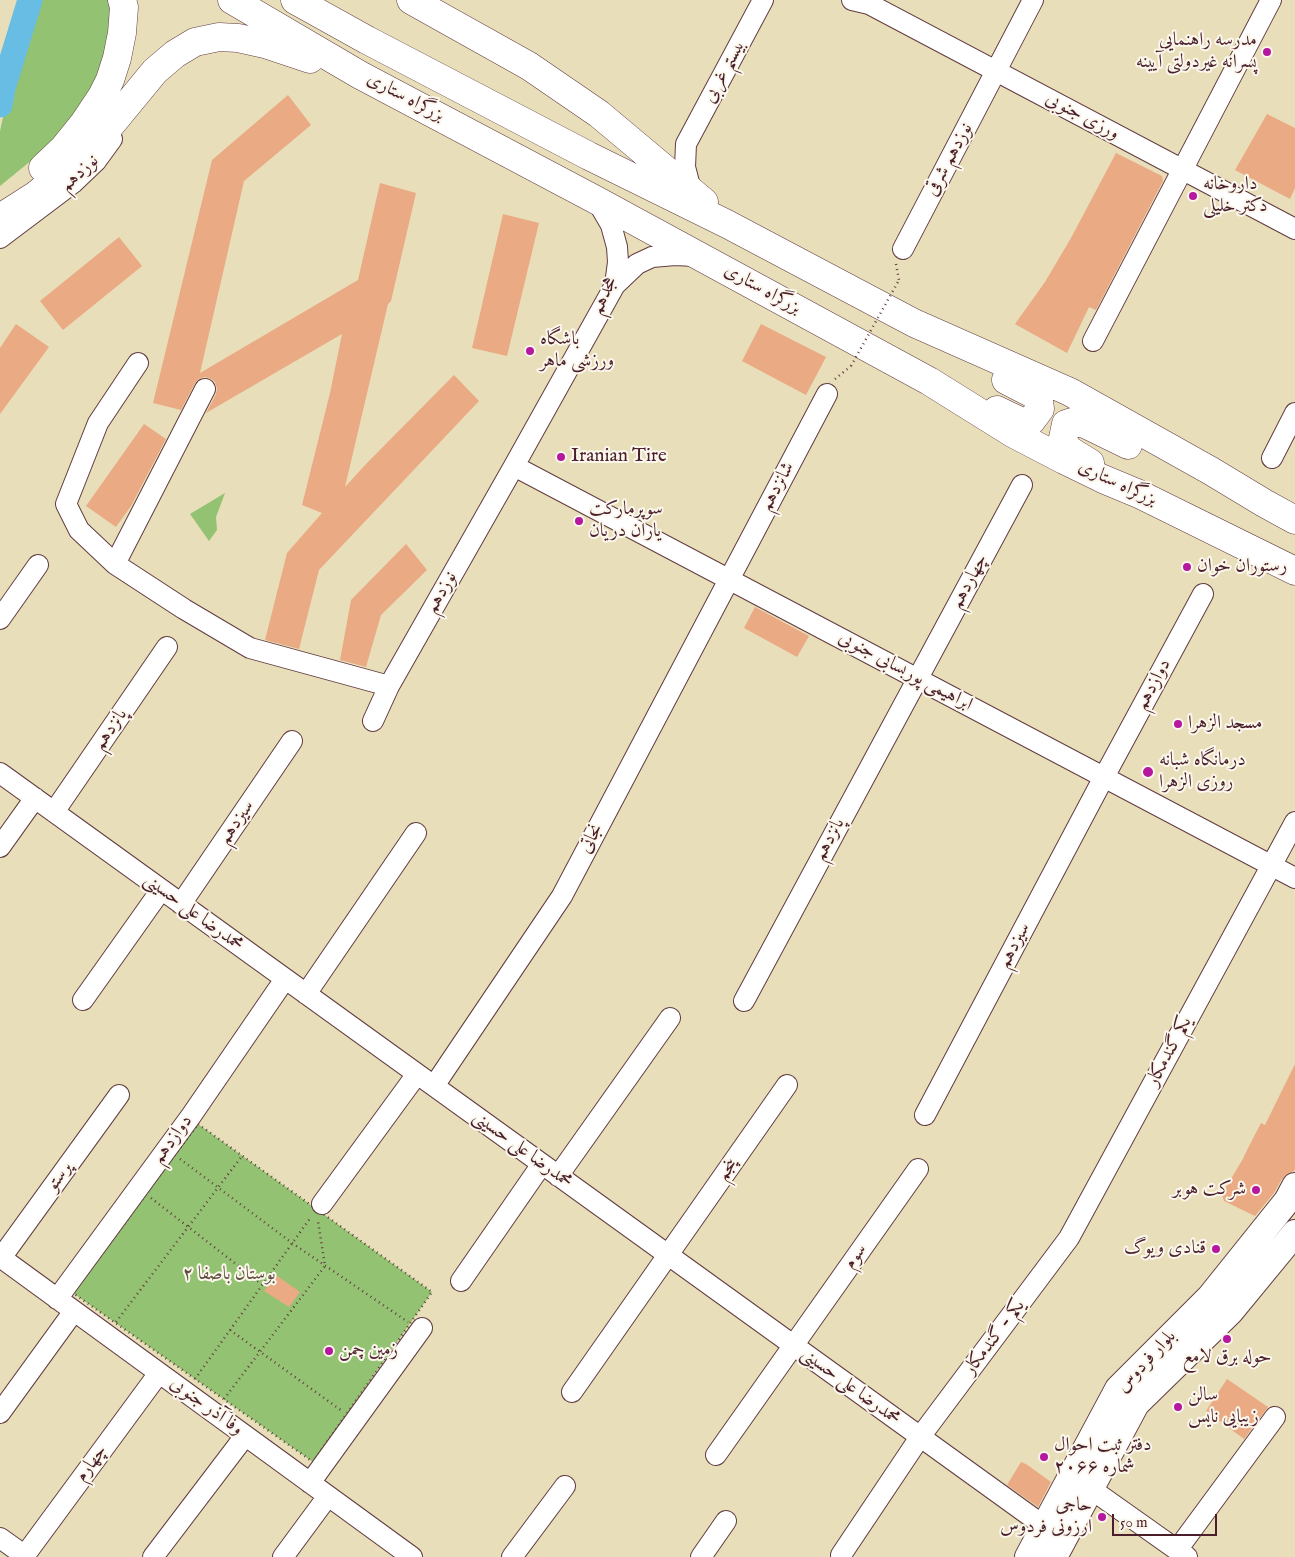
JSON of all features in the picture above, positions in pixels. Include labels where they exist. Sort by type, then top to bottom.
[{"type":"highway","points":[[0,198],[38,172],[64,149],[102,96],[110,80],[117,58],[122,33],[124,7],[122,0]]},
{"type":"highway","name":"بزرگراه ستاری","points":[[232,0],[360,74],[929,381],[1014,434],[1295,571]]},
{"type":"highway","name":"بزرگراه ستاری","points":[[295,0],[367,40],[589,156],[727,224],[914,323],[1070,392],[1295,520]]},
{"type":"highway","name":"بزرگراه ستاری","points":[[411,0],[529,66],[599,114],[691,190],[727,224]]},
{"type":"highway","points":[[0,218],[36,195],[76,162],[99,139],[155,71],[175,54],[194,42],[219,37],[238,38],[265,44],[360,74]]},
{"type":"highway","points":[[914,323],[941,343],[1034,395],[1039,401],[1040,409],[1031,421],[1024,423],[929,381]]},
{"type":"highway","points":[[1139,494],[1070,450],[1063,438],[1066,424],[1072,422],[1085,424],[1113,436],[1191,479],[1264,503]]},
{"type":"main road","name":"بلوار فردوس","points":[[1028,1557],[1118,1389],[1210,1297],[1287,1201],[1295,1186]]},
{"type":"main road","name":"بلوار فردوس","points":[[1054,1557],[1136,1404],[1230,1312],[1295,1232]]},
{"type":"street","name":"بیستم غربی","points":[[686,144],[763,0]]},
{"type":"street","name":"نوزدهم شرقی","points":[[903,249],[1033,0]]},
{"type":"street","points":[[1093,341],[1271,0]]},
{"type":"street","name":"ورزی جنوبی","points":[[862,2],[1295,229]]},
{"type":"street","name":"نوزدهم","points":[[0,238],[73,184],[96,161],[109,144],[139,91]]},
{"type":"street","points":[[656,161],[672,155],[686,144]]},
{"type":"street","points":[[686,144],[685,167],[691,190]]},
{"type":"street","name":"هجدهم","points":[[514,466],[614,285],[618,262],[617,247],[611,225],[596,200]]},
{"type":"street","points":[[614,285],[637,264],[652,257],[675,255],[699,256]]},
{"type":"street","points":[[138,363],[98,423],[66,504],[78,530],[115,564],[184,609],[250,648],[389,686]]},
{"type":"street","points":[[115,564],[205,389]]},
{"type":"street","name":"شانزدهم","points":[[730,580],[827,394]]},
{"type":"street","points":[[1272,458],[1295,413]]},
{"type":"street","name":"نوزدهم","points":[[373,721],[389,686],[514,466]]},
{"type":"street","name":"ابراهیمی پوربسابی جنوبی","points":[[514,466],[1295,878]]},
{"type":"street","name":"چهاردهم","points":[[918,679],[1022,485]]},
{"type":"street","points":[[0,619],[38,564]]},
{"type":"street","name":"نجاتی","points":[[434,1086],[562,896],[730,580]]},
{"type":"street","name":"دوازدهم","points":[[1104,777],[1203,594]]},
{"type":"street","name":"پانزدهم","points":[[54,812],[167,647]]},
{"type":"street","name":"پانزدهم","points":[[744,1001],[918,679]]},
{"type":"street","name":"سیزدهم","points":[[181,904],[292,741]]},
{"type":"street","name":"محمدرضا علی حسینی","points":[[0,774],[1044,1526]]},
{"type":"street","name":"سیزدهم","points":[[925,1115],[1104,777]]},
{"type":"street","points":[[0,847],[35,798]]},
{"type":"street","name":"یکم گندمکار","points":[[1070,1238],[1295,822]]},
{"type":"street","points":[[306,994],[416,833]]},
{"type":"street","points":[[83,1000],[161,890]]},
{"type":"street","name":"دوازدهم","points":[[57,1299],[191,1116],[285,979]]},
{"type":"street","points":[[461,1281],[670,1018]]},
{"type":"street","points":[[320,1206],[417,1074]]},
{"type":"street","name":"پنجم","points":[[572,1392],[787,1085]]},
{"type":"street","name":"پرستو","points":[[1,1258],[118,1095]]},
{"type":"street","name":"سوم","points":[[794,1346],[918,1169]]},
{"type":"street","name":"یکم - گندمکار","points":[[841,1555],[920,1437],[1070,1238]]},
{"type":"street","name":"وفا آذر جنوبی","points":[[1,1258],[408,1556]]},
{"type":"street","points":[[0,1413],[74,1311]]},
{"type":"street","points":[[310,1483],[416,1326]]},
{"type":"street","points":[[716,1455],[794,1346]]},
{"type":"street","name":"چهارم","points":[[0,1538],[21,1553],[28,1552],[159,1373]]},
{"type":"street","points":[[1091,1489],[1182,1554],[1275,1417]]},
{"type":"street","points":[[153,1557],[245,1436]]},
{"type":"street","points":[[512,1557],[566,1486]]},
{"type":"street","points":[[283,1557],[328,1496]]},
{"type":"street","points":[[701,1557],[726,1521]]},
{"type":"path","points":[[827,394],[836,377],[852,366],[899,280]]},
{"type":"path","points":[[198,1124],[242,1156],[320,1206],[432,1292],[416,1326],[346,1414],[313,1462],[74,1293],[198,1124]]},
{"type":"path","points":[[175,1155],[292,1243],[416,1326]]},
{"type":"path","points":[[116,1323],[242,1156]]},
{"type":"path","points":[[147,1194],[262,1285]]},
{"type":"path","points":[[195,1379],[320,1206]]},
{"type":"path","points":[[224,1399],[325,1266],[320,1206]]},
{"type":"path","points":[[230,1330],[346,1414]]},
{"type":"green space","points":[[35,0],[112,0],[112,26],[104,56],[93,84],[76,114],[54,142],[0,186],[0,131],[13,72]]},
{"type":"green space","points":[[225,493],[216,517],[217,530],[209,541],[190,514]]},
{"type":"green space","name":"بوستان باصفا ۲","points":[[198,1124],[432,1292],[313,1462],[73,1293]]},
{"type":"building","points":[[288,95],[311,125],[244,181],[200,373],[358,280],[380,183],[416,193],[345,487],[454,375],[479,401],[319,570],[299,649],[265,640],[287,553],[322,513],[302,505],[330,393],[342,334],[206,413],[217,389],[215,382],[205,377],[195,383],[181,410],[153,403],[212,160]]},
{"type":"building","points":[[1267,114],[1295,128],[1295,188],[1290,199],[1235,170]]},
{"type":"building","points":[[1116,153],[1162,176],[1163,181],[1096,310],[1089,307],[1067,353],[1015,324],[1045,282],[1071,238]]},
{"type":"building","points":[[503,214],[539,223],[507,356],[472,348]]},
{"type":"building","points":[[119,237],[142,266],[63,330],[40,301]]},
{"type":"building","points":[[16,324],[49,347],[0,414],[0,348]]},
{"type":"building","points":[[761,324],[826,357],[806,395],[742,361]]},
{"type":"building","points":[[144,424],[166,439],[131,506],[116,527],[86,506]]},
{"type":"building","points":[[406,544],[427,570],[381,615],[366,667],[340,660],[351,600]]},
{"type":"building","points":[[755,607],[809,636],[797,657],[744,628]]},
{"type":"building","points":[[1295,1064],[1295,1169],[1282,1179],[1274,1193],[1255,1216],[1224,1201],[1222,1194],[1261,1123],[1265,1125]]},
{"type":"building","points":[[276,1275],[300,1292],[289,1307],[264,1291]]},
{"type":"building","points":[[1227,1379],[1268,1407],[1244,1439],[1206,1411]]},
{"type":"building","points":[[1021,1462],[1051,1482],[1038,1507],[1007,1485]]},
{"type":"waterway","points":[[0,105],[3,88],[30,0]]},
{"type":"place","name":"مدرسه راهنمایی پسرانه غیردولتی آیینه","points":[[1267,52]]},
{"type":"place","name":"داروخانه دکتر خلیلی","points":[[1193,196]]},
{"type":"place","name":"باشگاه ورزشی ماهر","points":[[530,351]]},
{"type":"place","name":"Iranian Tire","points":[[561,457]]},
{"type":"place","name":"سوپرمارکت یاران دریان","points":[[579,521]]},
{"type":"place","name":"رستوران خوان","points":[[1187,567]]},
{"type":"place","name":"مسجد الزهرا","points":[[1178,724]]},
{"type":"place","name":"درمانگاه شبانه روزی الزهرا","points":[[1148,772]]},
{"type":"place","name":"شرکت هوبر","points":[[1256,1190]]},
{"type":"place","name":"قنادی ویوگ","points":[[1216,1249]]},
{"type":"place","name":"حوله برق لامع","points":[[1227,1339]]},
{"type":"place","name":"زمین چمن","points":[[329,1351]]},
{"type":"place","name":"سالن زیبایی نایس","points":[[1178,1407]]},
{"type":"place","name":"دفتر ثبت احوال شماره ۲۰۶۶","points":[[1044,1457]]},
{"type":"place","name":"حاجی‌ ارزونی فردوس","points":[[1102,1517]]}]
